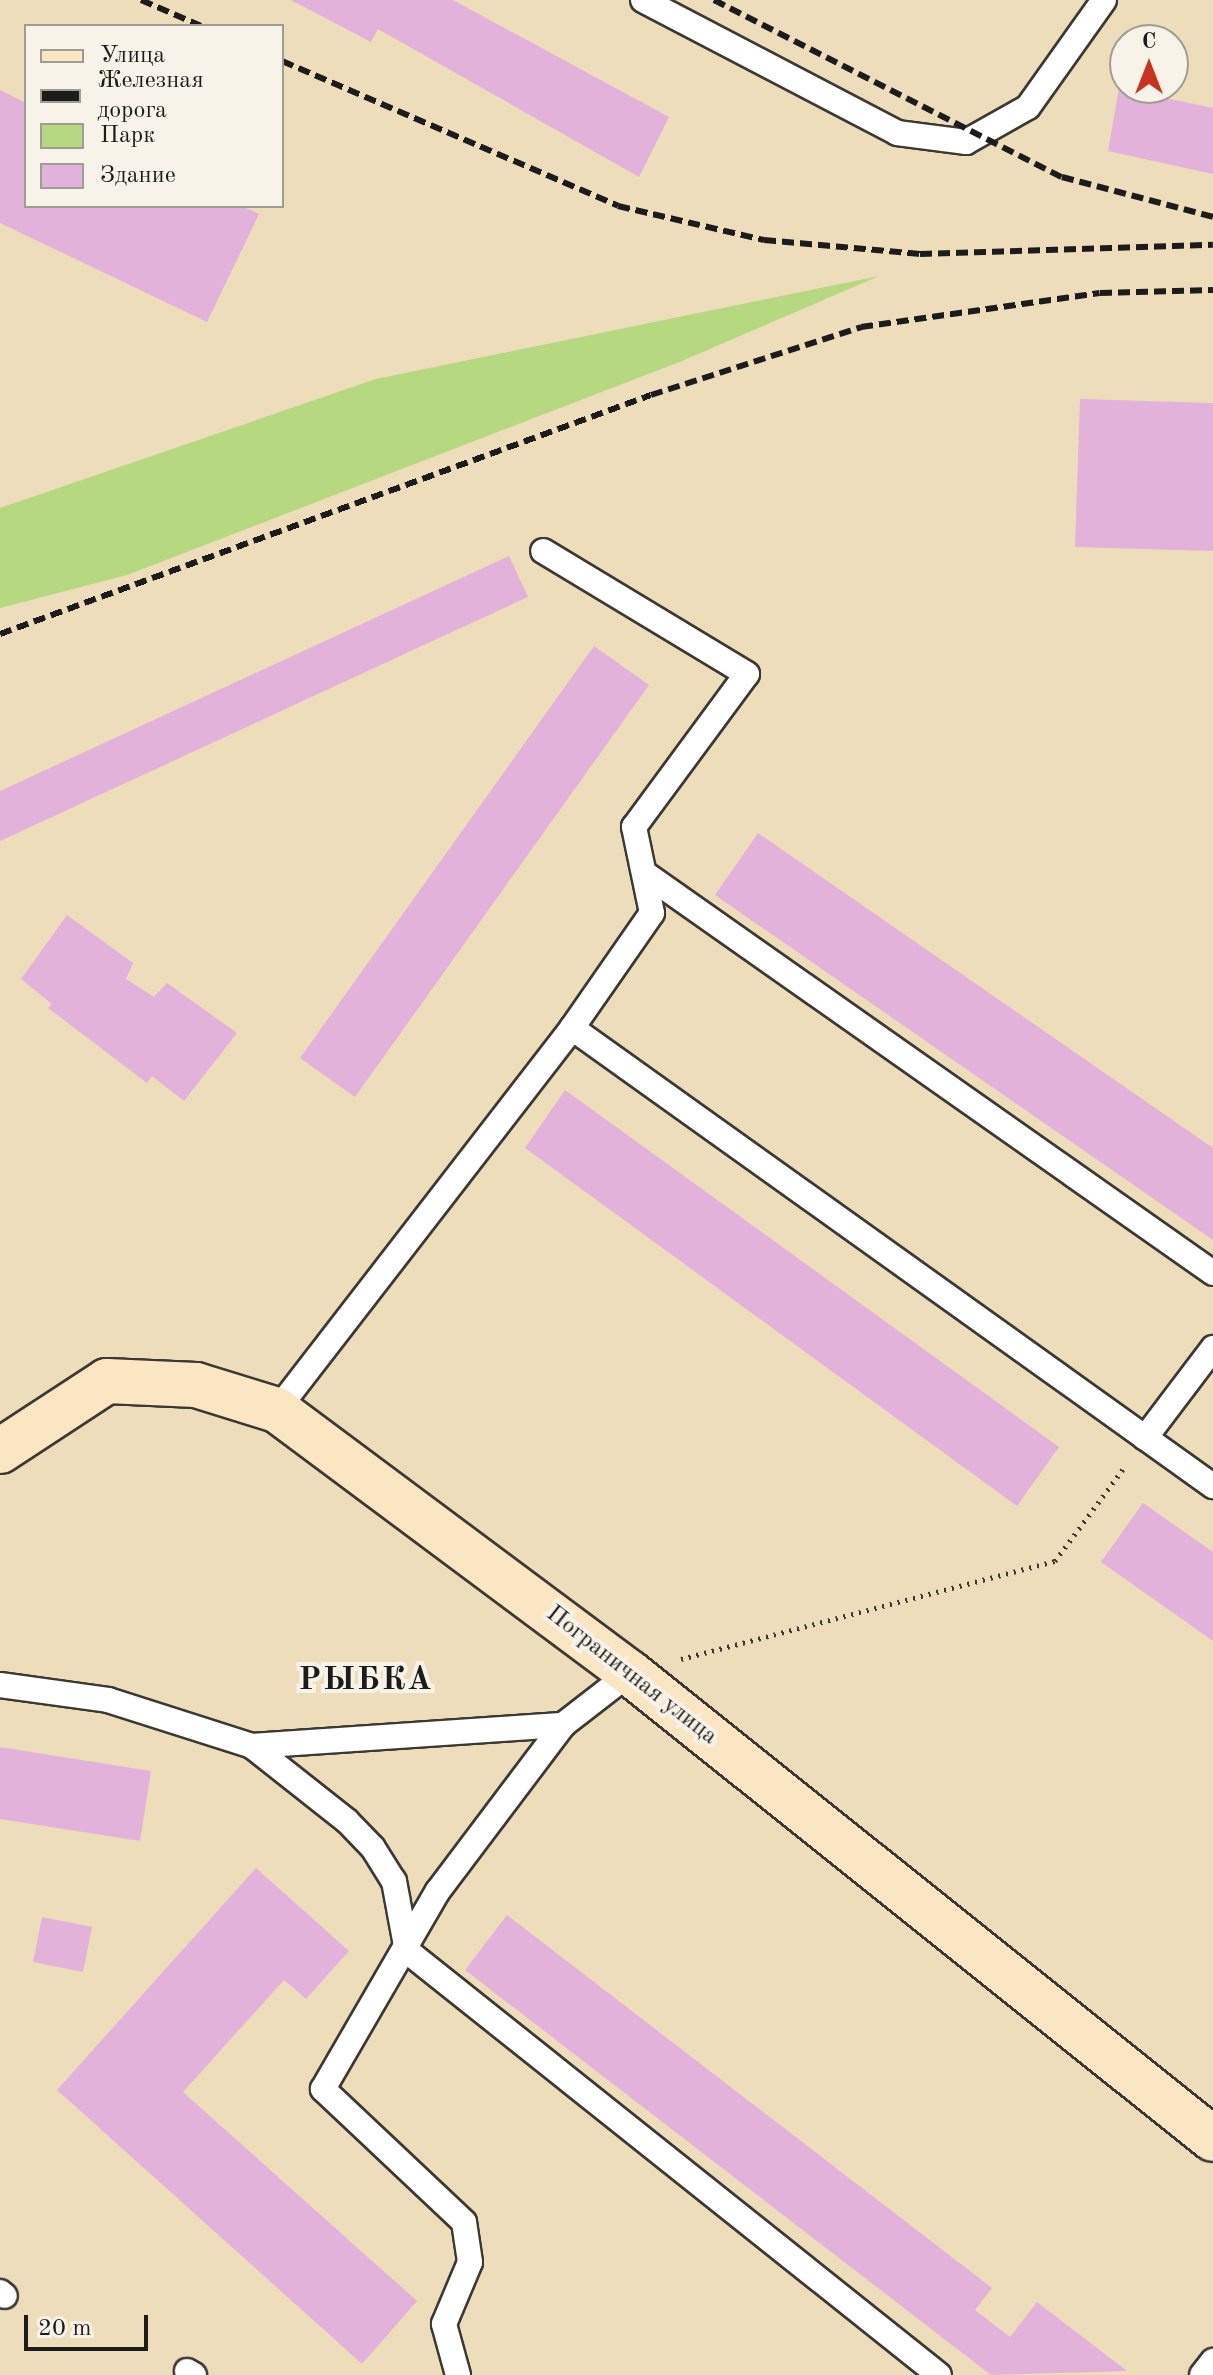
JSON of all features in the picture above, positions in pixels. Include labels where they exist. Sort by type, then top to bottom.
[{"type":"main road","name":"Пограничная улица","points":[[0,1451],[107,1381],[196,1385],[277,1410],[630,1673],[1213,2139]]},
{"type":"lane","points":[[643,0],[897,133],[966,142],[1028,107],[1104,0]]},
{"type":"lane","points":[[277,1410],[572,1028],[652,913],[647,875],[634,827],[747,674],[543,551]]},
{"type":"lane","points":[[647,875],[1213,1273]]},
{"type":"lane","points":[[572,1028],[1213,1486]]},
{"type":"lane","points":[[1145,1438],[1213,1348]]},
{"type":"lane","points":[[458,2375],[444,2324],[470,2262],[464,2222],[323,2089],[407,1951],[438,1891],[563,1725],[630,1673]]},
{"type":"lane","points":[[0,1685],[108,1700],[252,1746],[563,1725]]},
{"type":"lane","points":[[252,1746],[373,1848],[394,1881],[407,1951],[939,2375]]},
{"type":"lane","points":[[1202,2375],[1213,2361]]},
{"type":"path","points":[[630,1673],[1055,1561],[1145,1438]]},
{"type":"green space","points":[[879,276],[682,361],[127,575],[0,608],[0,508],[376,379]]},
{"type":"building","points":[[291,0],[453,0],[669,117],[639,177],[378,29],[371,42]]},
{"type":"building","points":[[0,90],[24,102],[24,208],[246,208],[259,214],[207,322],[0,223]]},
{"type":"building","points":[[1189,103],[1213,108],[1213,174],[1108,151],[1116,104]]},
{"type":"building","points":[[1080,399],[1213,403],[1213,551],[1075,547]]},
{"type":"building","points":[[509,556],[528,597],[0,841],[0,791]]},
{"type":"building","points":[[594,646],[649,685],[355,1097],[300,1058]]},
{"type":"building","points":[[758,833],[1213,1148],[1213,1240],[715,895]]},
{"type":"building","points":[[67,915],[133,963],[126,979],[154,997],[167,983],[237,1033],[184,1101],[152,1076],[147,1083],[48,1008],[52,1004],[21,979]]},
{"type":"building","points":[[565,1090],[1059,1447],[1017,1506],[525,1148]]},
{"type":"building","points":[[1143,1503],[1213,1552],[1213,1641],[1101,1562]]},
{"type":"building","points":[[0,1747],[151,1771],[140,1841],[0,1819]]},
{"type":"building","points":[[256,1868],[349,1951],[306,1999],[284,1980],[183,2092],[417,2301],[362,2364],[57,2090]]},
{"type":"building","points":[[507,1915],[992,2288],[975,2310],[1010,2337],[1037,2302],[1127,2371],[991,2375],[465,1970]]},
{"type":"building","points":[[42,1917],[92,1927],[83,1972],[33,1962]]},
{"type":"railway","points":[[141,0],[196,24]]},
{"type":"railway","points":[[714,0],[1062,177],[1213,217]]},
{"type":"railway","points":[[284,62],[618,206],[764,240],[920,254],[1213,245]]},
{"type":"railway","points":[[0,634],[651,395],[861,327],[1100,293],[1213,290]]},
{"type":"district","name":"РЫБКА","points":[[366,1681]]}]
